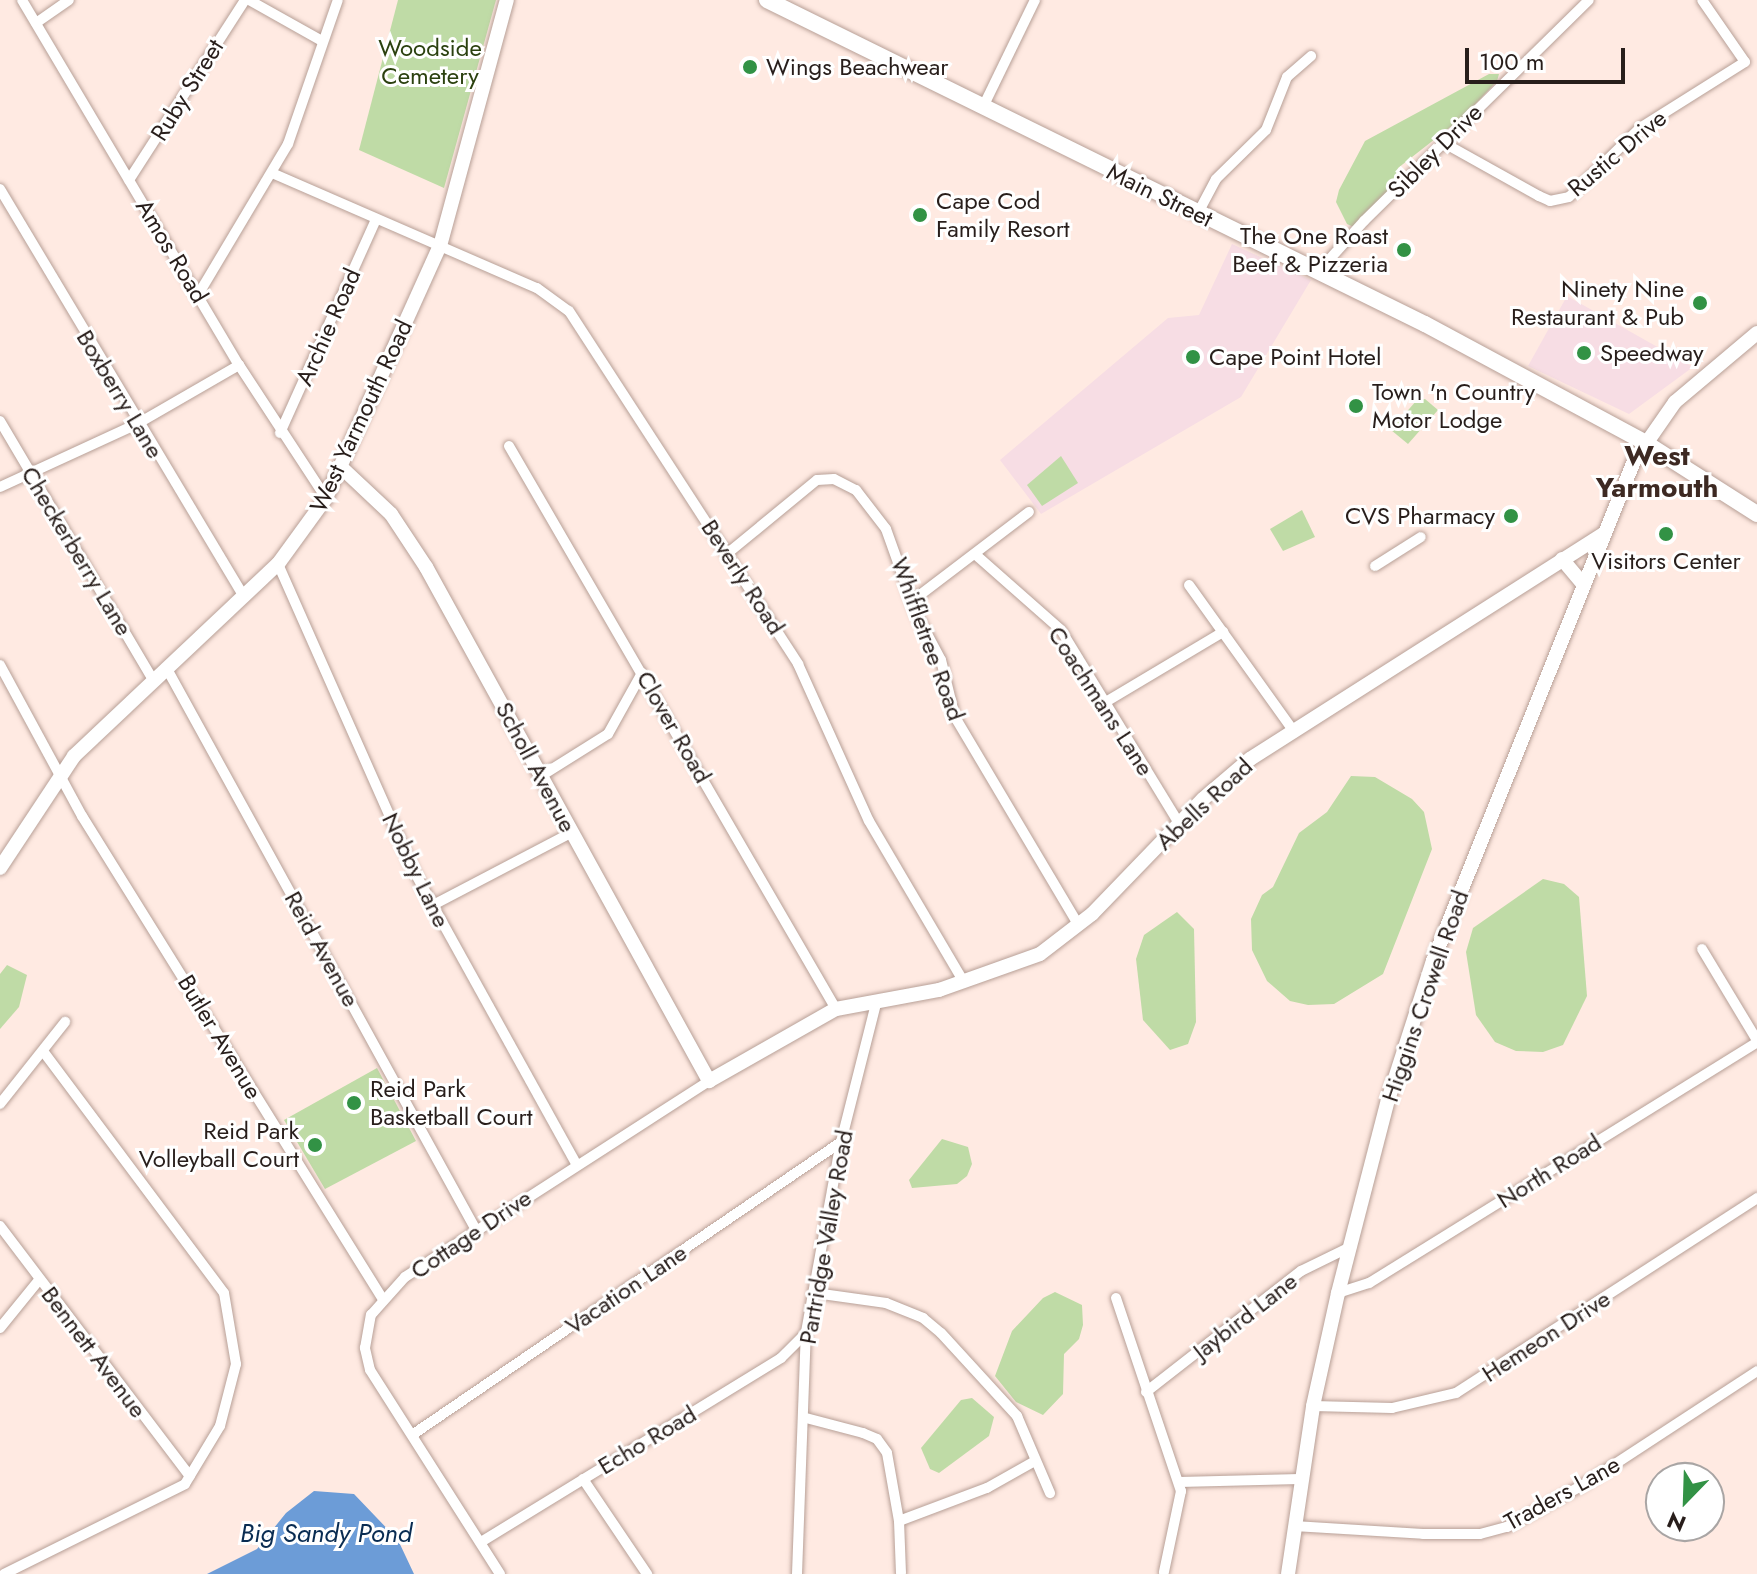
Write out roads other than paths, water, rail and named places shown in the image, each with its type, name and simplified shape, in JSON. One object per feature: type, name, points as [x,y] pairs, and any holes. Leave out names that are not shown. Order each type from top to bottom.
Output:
[{"type":"main road","name":"West Yarmouth Road","points":[[0,868],[58,776],[94,734],[278,564],[326,498],[440,246],[507,0]]},
{"type":"main road","name":"Main Street","points":[[767,0],[1319,271],[1644,442],[1757,514]]},
{"type":"main road","name":"Higgins Crowell Road","points":[[1288,1574],[1313,1406],[1348,1248],[1433,961],[1644,442],[1675,402],[1757,333]]},
{"type":"main road","name":"Scholl Avenue","points":[[342,468],[404,531],[709,1081]]},
{"type":"main road","name":"Abells Road","points":[[836,1009],[877,1000],[904,999],[964,982],[1040,954],[1078,924],[1217,785],[1292,729],[1605,533]]},
{"type":"main road","points":[[1562,559],[1584,585]]},
{"type":"main road","name":"Cottage Drive","points":[[709,1081],[836,1009]]},
{"type":"street","name":"Amos Road","points":[[22,0],[280,433],[326,498]]},
{"type":"street","points":[[36,23],[69,0]]},
{"type":"street","points":[[247,0],[322,41]]},
{"type":"street","name":"Ruby Street","points":[[129,180],[247,0]]},
{"type":"street","points":[[198,295],[288,144],[338,0]]},
{"type":"street","points":[[983,107],[1035,0]]},
{"type":"street","name":"Sibley Drive","points":[[1319,271],[1589,0]]},
{"type":"street","name":"Rustic Drive","points":[[1444,143],[1539,196],[1561,200],[1640,128],[1745,62],[1702,0]]},
{"type":"street","points":[[1198,213],[1216,179],[1252,149],[1266,130],[1287,77],[1311,56]]},
{"type":"street","name":"Beverly Road","points":[[272,173],[375,222],[537,288],[569,311],[728,553],[813,690],[869,821],[964,982]]},
{"type":"street","name":"Boxberry Lane","points":[[0,189],[137,424],[244,596]]},
{"type":"street","name":"Archie Road","points":[[280,433],[375,222]]},
{"type":"street","points":[[0,487],[137,424],[239,365]]},
{"type":"street","name":"Checkerberry Lane","points":[[0,421],[154,681]]},
{"type":"street","name":"Clover Road","points":[[509,446],[836,1009]]},
{"type":"street","name":"Whiffletree Road","points":[[728,553],[817,480],[834,479],[856,490],[886,529],[912,601],[941,660],[955,717],[1078,924]]},
{"type":"street","points":[[912,601],[1029,512]]},
{"type":"street","points":[[1375,566],[1421,537]]},
{"type":"street","name":"Coachmans Lane","points":[[976,555],[1061,630],[1179,823]]},
{"type":"street","name":"Nobby Lane","points":[[278,564],[433,905],[576,1164]]},
{"type":"street","points":[[1189,585],[1292,729]]},
{"type":"street","points":[[1104,703],[1223,632]]},
{"type":"street","name":"Butler Avenue","points":[[0,665],[45,740],[58,776],[382,1298]]},
{"type":"street","name":"Reid Avenue","points":[[167,669],[476,1230]]},
{"type":"street","points":[[541,776],[608,734],[642,673]]},
{"type":"street","points":[[433,905],[571,833]]},
{"type":"street","points":[[1702,949],[1757,1041]]},
{"type":"street","name":"Partridge Valley Road","points":[[797,1574],[806,1418],[806,1332],[841,1142],[877,1000]]},
{"type":"street","points":[[0,1104],[65,1022]]},
{"type":"street","name":"North Road","points":[[1338,1293],[1369,1283],[1757,1041]]},
{"type":"street","points":[[4,1574],[37,1553],[168,1496],[190,1476],[210,1446],[234,1384],[236,1340],[228,1303],[211,1272],[44,1052]]},
{"type":"street","name":"Cottage Drive","points":[[382,1298],[476,1230],[709,1081]]},
{"type":"street","name":"Vacation Lane","points":[[412,1435],[841,1142]]},
{"type":"street","name":"Hemeon Drive","points":[[1313,1406],[1392,1408],[1456,1393],[1757,1198]]},
{"type":"street","name":"Bennett Avenue","points":[[0,1226],[190,1476]]},
{"type":"street","name":"Jaybird Lane","points":[[1146,1392],[1301,1271],[1348,1248]]},
{"type":"street","points":[[0,1328],[39,1280]]},
{"type":"street","points":[[815,1293],[886,1303],[923,1318],[1000,1393],[1028,1438],[1050,1493]]},
{"type":"street","points":[[382,1298],[367,1327],[367,1361],[500,1574]]},
{"type":"street","points":[[1116,1298],[1181,1491],[1165,1573]]},
{"type":"street","name":"Echo Road","points":[[481,1542],[781,1358],[806,1332]]},
{"type":"street","name":"Traders Lane","points":[[1294,1526],[1423,1534],[1480,1534],[1507,1527],[1572,1492],[1757,1371]]},
{"type":"street","points":[[806,1418],[877,1439],[891,1467],[899,1521],[901,1573]]},
{"type":"street","points":[[899,1521],[987,1488],[1035,1461]]},
{"type":"street","points":[[583,1479],[647,1574]]},
{"type":"street","points":[[1179,1482],[1300,1479]]},
{"type":"water","name":"Big Sandy Pond","points":[[314,1491],[354,1494],[398,1540],[414,1574],[207,1574],[257,1549],[286,1513]]},
{"type":"place","name":"Wings Beachwear","points":[[750,67]]},
{"type":"place","name":"Cape Cod Family Resort","points":[[920,215]]},
{"type":"place","name":"The One Roast Beef & Pizzeria","points":[[1404,250]]},
{"type":"place","name":"Ninety Nine Restaurant & Pub","points":[[1700,303]]},
{"type":"place","name":"Speedway","points":[[1584,353]]},
{"type":"place","name":"Cape Point Hotel","points":[[1193,357]]},
{"type":"place","name":"Town 'n Country Motor Lodge","points":[[1356,406]]},
{"type":"place","name":"CVS Pharmacy","points":[[1511,516]]},
{"type":"place","name":"Visitors Center","points":[[1666,534]]},
{"type":"place","name":"Reid Park Basketball Court","points":[[354,1103]]},
{"type":"place","name":"Reid Park Volleyball Court","points":[[315,1145]]},
{"type":"district","name":"West Yarmouth","points":[[1657,472]]},
{"type":"park label","name":"Woodside Cemetery","points":[[430,62]]}]
